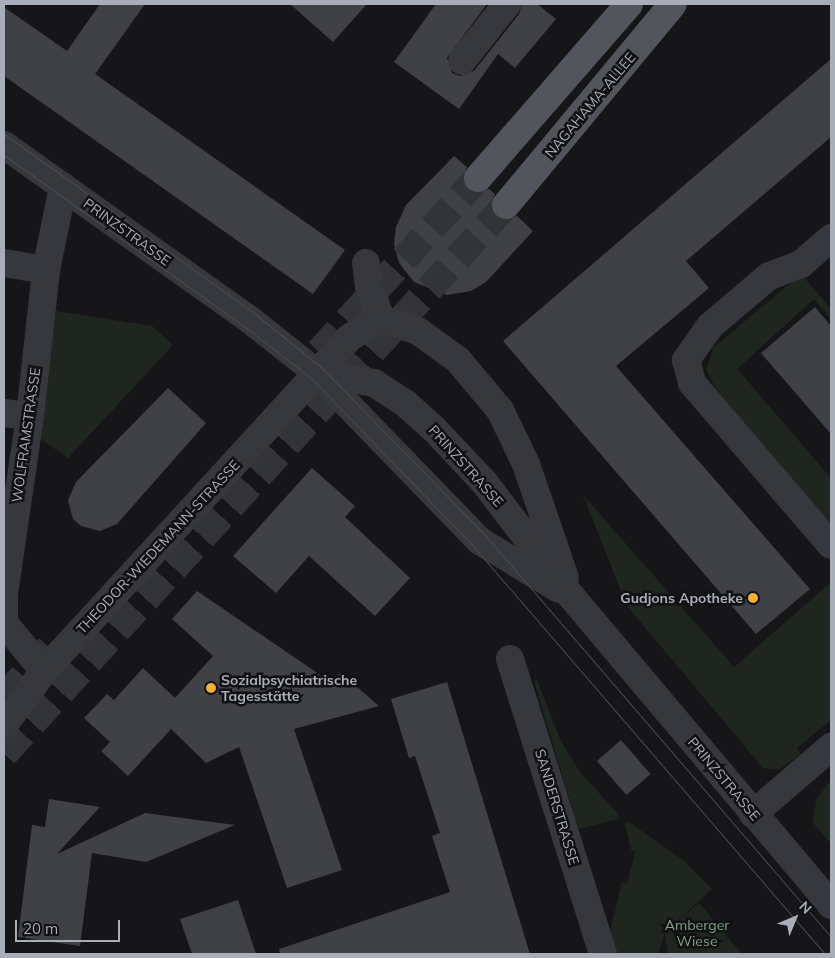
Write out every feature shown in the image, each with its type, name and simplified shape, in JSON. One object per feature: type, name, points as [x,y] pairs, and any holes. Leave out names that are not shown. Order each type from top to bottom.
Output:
[{"type":"main road","points":[[478,178],[629,4]]},
{"type":"main road","name":"NAGAHAMA-ALLEE","points":[[506,205],[673,4]]},
{"type":"street","points":[[462,61],[507,4]]},
{"type":"street","name":"PRINZSTRASSE","points":[[4,145],[249,319],[317,373],[374,383],[405,403],[484,482],[571,596],[831,905]]},
{"type":"street","name":"WOLFRAMSTRASSE","points":[[44,671],[4,624],[4,594],[30,416],[46,270],[63,187]]},
{"type":"street","points":[[831,238],[801,264],[769,276],[710,326],[686,360],[692,382],[831,545]]},
{"type":"street","points":[[4,262],[46,270]]},
{"type":"street","points":[[366,264],[369,286],[381,319],[418,331],[458,360],[500,410],[526,464],[571,596]]},
{"type":"street","name":"THEODOR-WIEDEMANN-STRASSE","points":[[4,724],[44,671],[349,338],[381,319]]},
{"type":"street","points":[[317,373],[480,541],[571,596]]},
{"type":"street","points":[[4,413],[30,416]]},
{"type":"street","name":"SANDERSTRASSE","points":[[510,659],[603,954]]},
{"type":"street","points":[[753,814],[831,747]]},
{"type":"green space","points":[[801,274],[831,309],[831,319],[814,299],[737,369],[831,478],[831,524],[717,391],[706,369],[713,348]]},
{"type":"green space","points":[[56,311],[152,326],[173,345],[68,458],[39,438]]},
{"type":"green space","points":[[583,495],[734,667],[831,582],[831,720],[797,748],[801,754],[778,770],[763,768],[627,606]]},
{"type":"green space","points":[[537,680],[560,739],[579,771],[619,815],[615,820],[578,829],[534,681]]},
{"type":"green space","points":[[830,781],[831,844],[813,823],[816,800]]},
{"type":"green space","name":"Amberger Wiese","points":[[629,822],[684,861],[712,889],[672,926],[699,903],[742,954],[668,954],[665,933],[658,954],[616,954],[610,931],[622,882],[627,884],[635,852],[631,850],[625,824]]},
{"type":"building","points":[[100,4],[145,4],[95,74],[345,250],[313,294],[4,76],[4,7],[67,51]]},
{"type":"building","points":[[290,4],[367,4],[333,42]]},
{"type":"building","points":[[436,4],[487,4],[447,58],[452,73],[460,76],[474,71],[519,14],[522,4],[537,4],[556,19],[515,68],[498,54],[459,109],[394,62]]},
{"type":"building","points":[[831,59],[831,137],[686,261],[709,288],[616,366],[810,589],[756,634],[503,341]]},
{"type":"building","points":[[454,156],[467,167],[463,176],[467,189],[476,193],[489,189],[495,194],[491,203],[496,217],[504,220],[517,216],[533,231],[486,282],[471,291],[447,295],[414,282],[399,263],[394,244],[396,227],[406,205]]},
{"type":"building","points":[[815,307],[831,326],[831,434],[761,353]]},
{"type":"building","points":[[168,388],[206,423],[117,524],[100,531],[81,526],[73,519],[68,500],[76,482]]},
{"type":"building","points":[[312,468],[355,506],[345,517],[410,578],[375,616],[309,556],[276,593],[233,556]]},
{"type":"building","points":[[197,591],[332,683],[340,672],[379,706],[294,729],[342,870],[287,888],[239,747],[206,763],[171,729],[128,776],[101,751],[110,742],[84,718],[107,694],[114,700],[143,668],[175,698],[213,656],[172,619]]},
{"type":"building","points":[[447,682],[530,954],[280,954],[279,949],[450,892],[432,836],[440,833],[415,756],[409,758],[391,699]]},
{"type":"building","points":[[621,740],[651,774],[626,795],[597,761]]},
{"type":"building","points":[[49,799],[100,807],[57,854],[145,813],[235,825],[146,862],[92,853],[80,946],[18,937],[32,825],[45,827]]},
{"type":"building","points":[[238,900],[256,954],[192,954],[180,919]]},
{"type":"tunnel","points":[[319,352],[478,178]]},
{"type":"tunnel","points":[[4,754],[506,205]]},
{"type":"tunnel","points":[[4,697],[49,648]]},
{"type":"tram line","points":[[4,134],[254,313],[322,368],[486,536],[831,937]]},
{"type":"tram line","points":[[4,155],[244,326],[312,379],[474,547],[825,954]]},
{"type":"place","name":"Gudjons Apotheke","points":[[753,598]]},
{"type":"place","name":"Sozialpsychiatrische Tagesstätte","points":[[211,688]]}]
